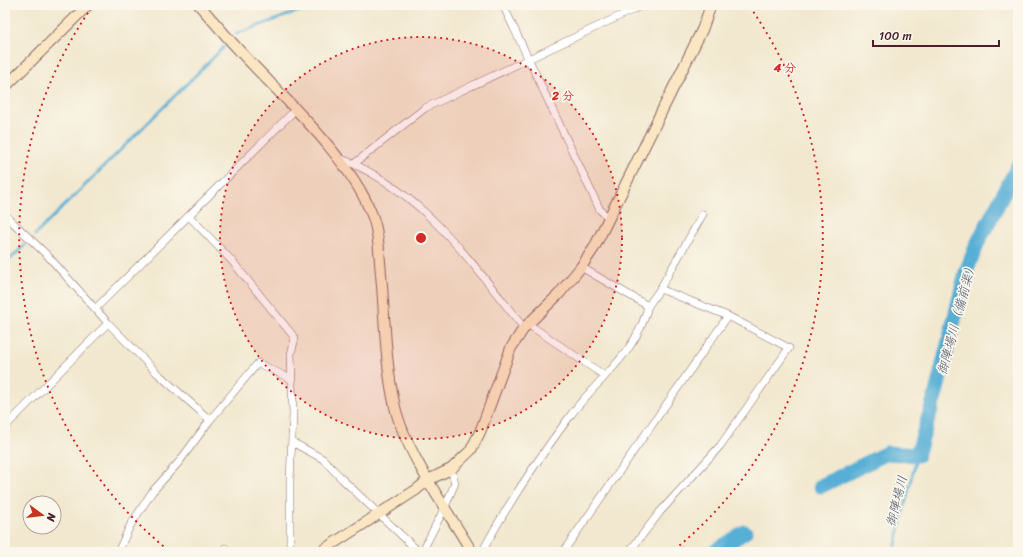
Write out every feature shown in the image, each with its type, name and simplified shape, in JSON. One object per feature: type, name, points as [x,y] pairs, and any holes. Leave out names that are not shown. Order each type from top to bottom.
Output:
[{"type":"street","points":[[5,87],[88,5]]},
{"type":"street","points":[[199,5],[233,45],[295,110],[335,156],[362,192],[372,216],[378,243],[388,363],[395,406],[403,433],[428,480],[472,552]]},
{"type":"street","points":[[503,5],[600,210],[609,218]]},
{"type":"street","points":[[356,164],[425,108],[644,5]]},
{"type":"street","points":[[320,552],[428,480],[451,469],[471,450],[480,432],[510,348],[526,326],[559,294],[581,267],[609,218],[702,30],[711,5]]},
{"type":"street","points":[[95,309],[295,110]]},
{"type":"street","points":[[335,156],[356,164],[410,198],[441,226],[526,326],[605,376]]},
{"type":"street","points":[[482,552],[511,502],[571,415],[605,376],[615,367],[640,331],[648,306],[660,289],[703,214]]},
{"type":"street","points":[[5,215],[47,255],[108,323],[158,373],[210,420]]},
{"type":"street","points":[[189,216],[232,261],[295,338],[290,354],[293,414],[290,552]]},
{"type":"street","points":[[581,267],[648,306]]},
{"type":"street","points":[[629,552],[660,512],[720,446],[789,348],[781,342],[728,316],[660,289]]},
{"type":"street","points":[[563,552],[728,316]]},
{"type":"street","points":[[5,427],[108,323]]},
{"type":"street","points":[[118,552],[130,526],[152,492],[179,462],[210,420],[258,363],[291,379]]},
{"type":"street","points":[[292,442],[323,459],[378,514],[420,552],[445,507],[455,483],[451,469]]},
{"type":"waterway","points":[[236,34],[316,5]]},
{"type":"waterway","points":[[35,235],[224,47]]},
{"type":"waterway","name":"御陣場川（備前渠）","points":[[821,486],[887,453],[917,455],[936,393],[966,272],[977,244],[1018,166]]},
{"type":"waterway","points":[[5,264],[26,244]]},
{"type":"waterway","name":"御陣場川","points":[[894,552],[917,455]]},
{"type":"waterway","points":[[714,552],[745,532]]}]
